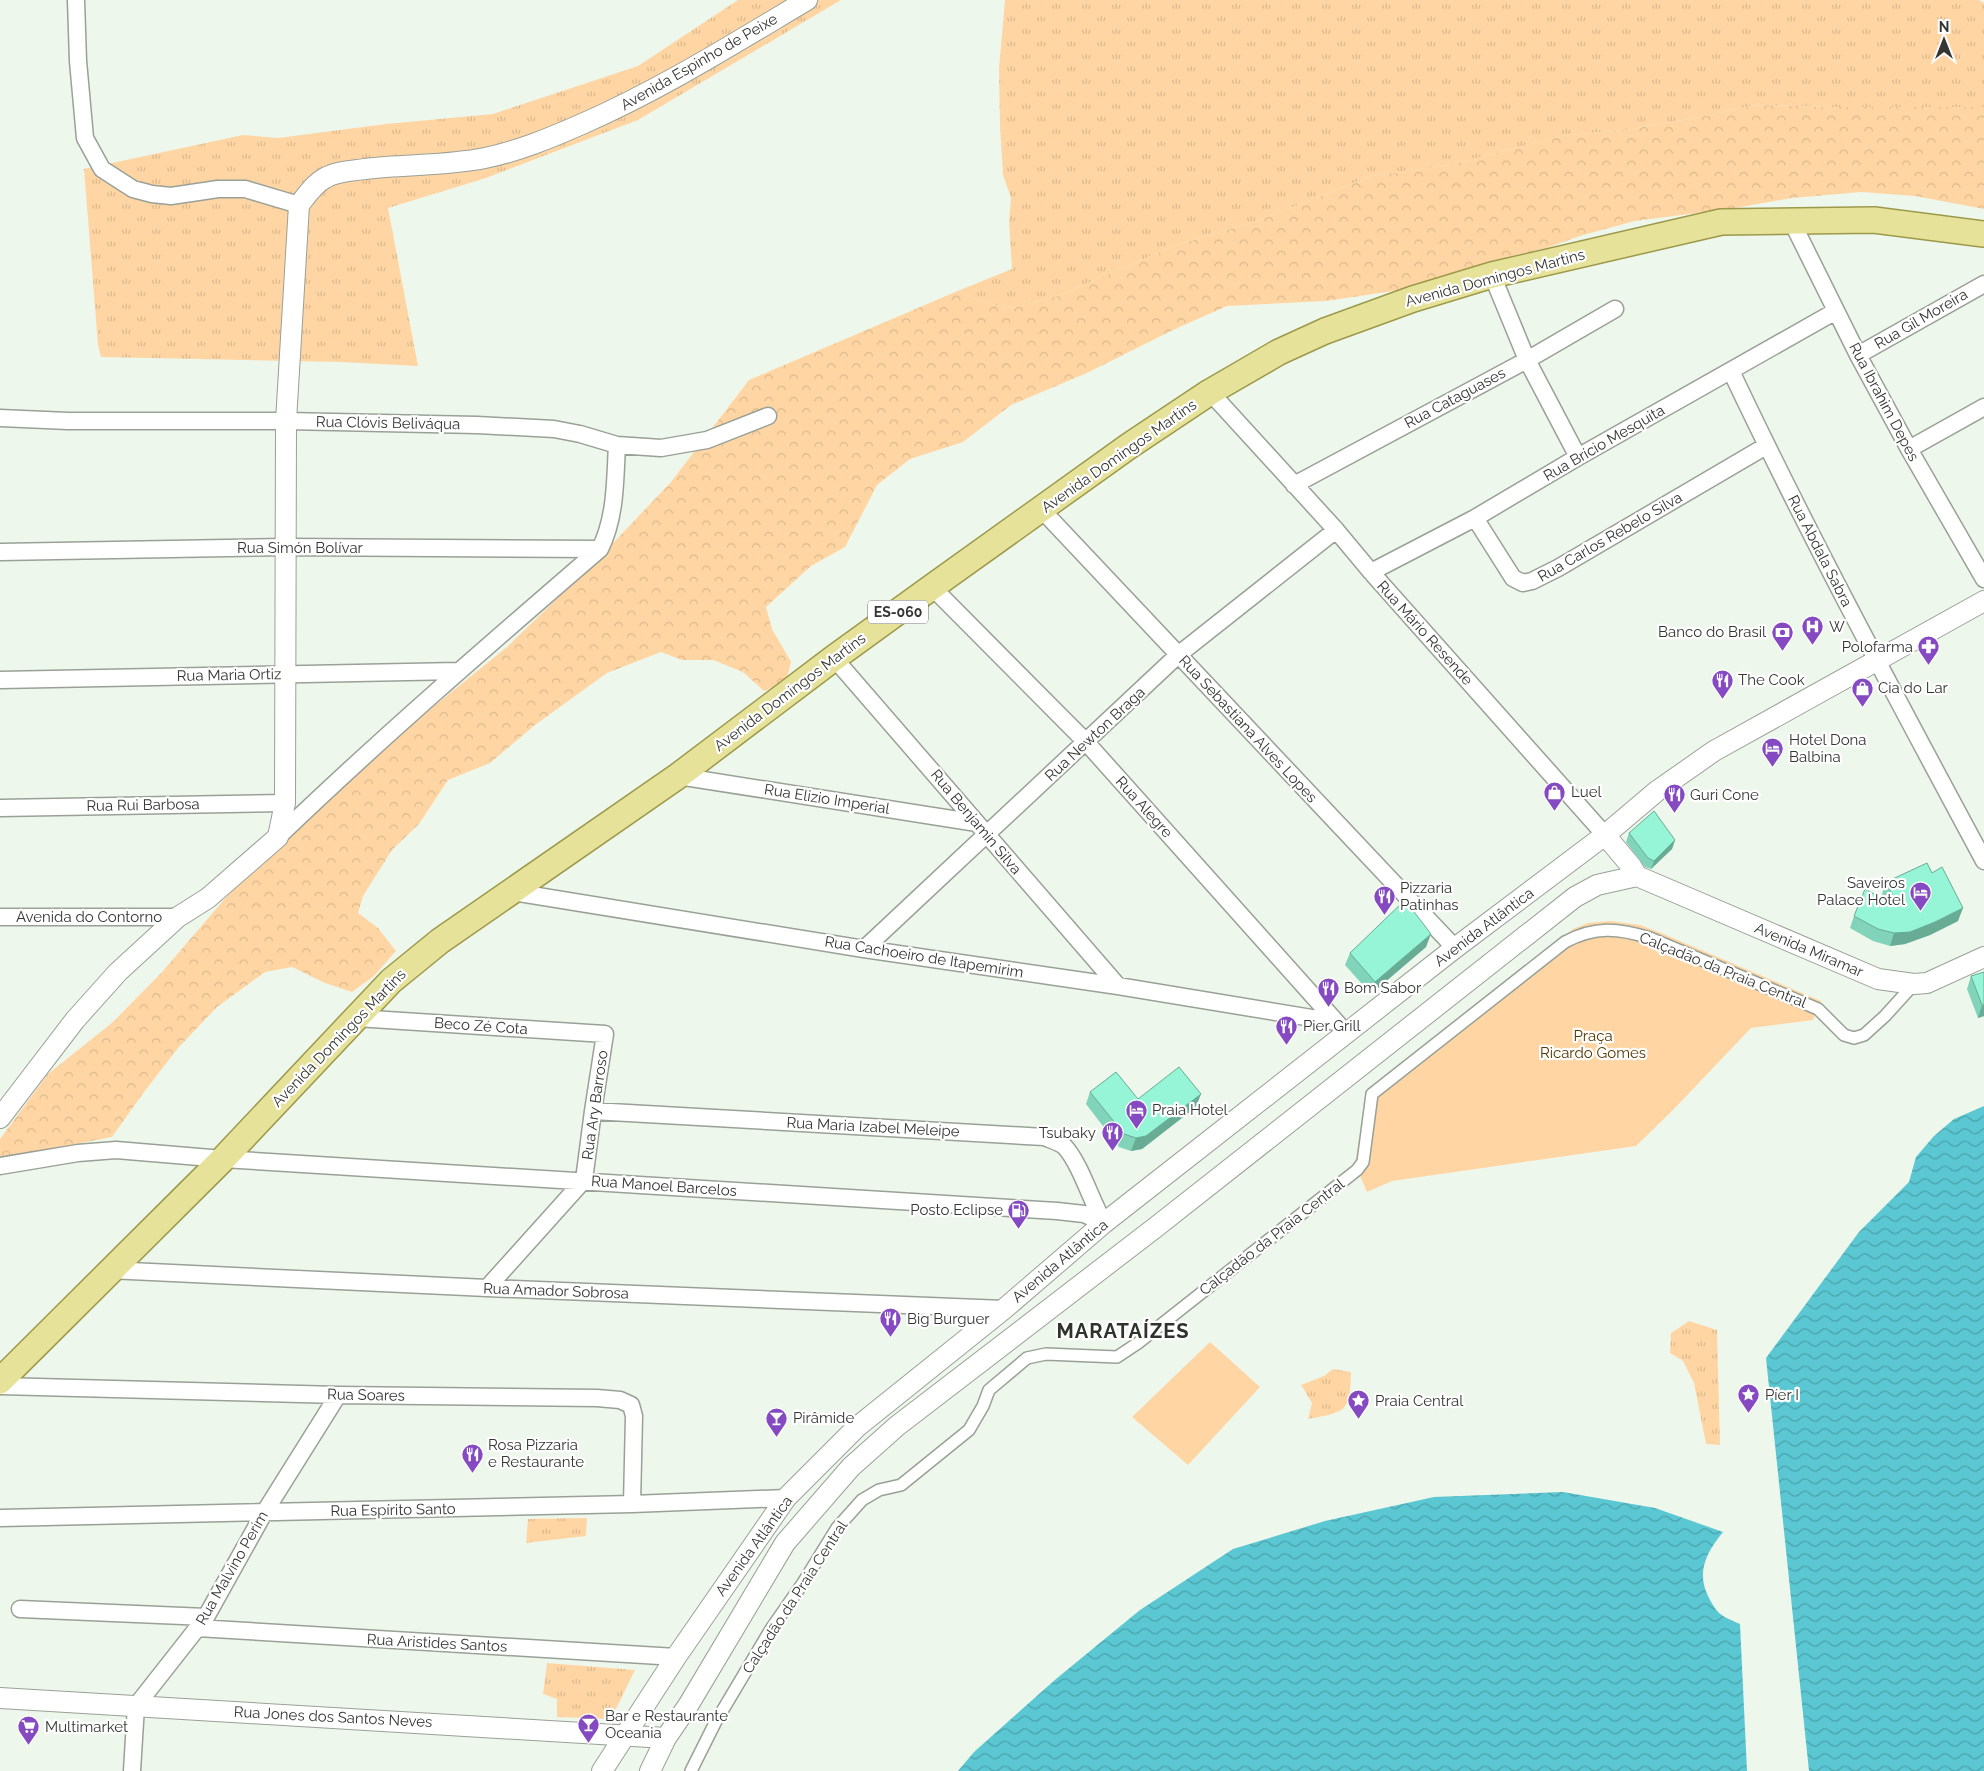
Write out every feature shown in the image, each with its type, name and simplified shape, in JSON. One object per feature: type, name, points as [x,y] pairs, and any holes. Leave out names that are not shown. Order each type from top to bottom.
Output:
[{"type":"main road","name":"Avenida Domingos Martins","points":[[0,1381],[109,1270],[223,1159],[390,981],[440,941],[678,776],[834,658],[1129,446],[1210,392],[1279,352],[1325,330],[1413,299],[1492,276],[1721,222],[1874,220],[1984,234]]},
{"type":"street","points":[[76,0],[78,61],[85,138],[102,169],[134,189],[152,194],[171,196],[218,189],[245,189],[299,205],[286,421],[285,803],[278,837]]},
{"type":"street","name":"Avenida Espinho de Peixe","points":[[299,205],[324,178],[341,172],[379,167],[455,163],[474,160],[513,152],[554,136],[612,111],[669,82],[807,0]]},
{"type":"street","name":"Rua Ibrahim Depes","points":[[1791,220],[1858,355],[1909,449],[1984,579]]},
{"type":"street","points":[[1492,276],[1527,360],[1578,457]]},
{"type":"street","name":"Rua Gil Moreira","points":[[1858,355],[1984,284]]},
{"type":"street","name":"Rua Cataguases","points":[[1294,484],[1527,360],[1615,309]]},
{"type":"street","name":"Rua Brício Mesquita","points":[[1371,572],[1476,518],[1578,457],[1836,311]]},
{"type":"street","name":"Rua Abdala Sabra","points":[[1731,371],[1766,446],[1876,661],[1984,861]]},
{"type":"street","name":"Rua Mário Resende","points":[[1210,392],[1336,530],[1371,572],[1605,835],[1637,876]]},
{"type":"street","points":[[1909,449],[1984,407]]},
{"type":"street","name":"Rua Clóvis Beliváqua","points":[[0,418],[68,421],[286,421],[477,425],[554,429],[580,434],[617,445],[662,448],[707,440],[768,416]]},
{"type":"street","points":[[0,1118],[75,1020],[118,972],[178,918],[208,898],[278,837],[458,671],[600,549],[612,518],[617,445]]},
{"type":"street","name":"Rua Carlos Rebelo Silva","points":[[1476,518],[1513,578],[1523,583],[1532,581],[1558,568],[1766,446]]},
{"type":"street","name":"Rua Sebastiana Alves Lopes","points":[[1042,510],[1455,948]]},
{"type":"street","name":"Rua Newton Braga","points":[[864,949],[981,829],[1086,742],[1178,655],[1336,530]]},
{"type":"street","name":"Rua Simón Bolívar","points":[[0,552],[286,547],[600,549]]},
{"type":"street","name":"Rua Alegre","points":[[932,587],[1086,742],[1342,1027]]},
{"type":"street","name":"Avenida Atlântica","points":[[602,1771],[676,1657],[786,1498],[857,1427],[1004,1308],[1342,1027],[1455,948],[1605,835],[1657,791],[1714,750],[1984,601]]},
{"type":"street","name":"Rua Benjamin Silva","points":[[834,658],[1118,986]]},
{"type":"street","name":"Rua Maria Ortiz","points":[[0,680],[458,671]]},
{"type":"street","name":"Rua Elizio Imperial","points":[[678,776],[981,829]]},
{"type":"street","name":"Rua Rui Barbosa","points":[[0,808],[285,803]]},
{"type":"street","name":"Avenida Atlântica","points":[[650,1771],[666,1738],[689,1704],[784,1543],[851,1467],[897,1426],[1156,1228],[1575,897],[1597,885],[1637,876]]},
{"type":"street","name":"Avenida Miramar","points":[[1637,876],[1878,979],[1914,984],[1927,983],[1984,957]]},
{"type":"street","name":"Rua Cachoeiro de Itapemirim","points":[[513,892],[864,949],[1118,986],[1342,1027]]},
{"type":"street","name":"Avenida do Contorno","points":[[0,918],[178,918]]},
{"type":"street","name":"Calçadão da Praia Central","points":[[691,1771],[715,1723],[771,1629],[837,1528],[862,1500],[879,1490],[901,1485],[969,1430],[983,1406],[989,1390],[1027,1358],[1046,1354],[1117,1357],[1146,1337],[1357,1170],[1363,1162],[1372,1094],[1566,942],[1578,935],[1606,930],[1622,930],[1650,938],[1818,1009],[1844,1035],[1854,1038],[1864,1035],[1885,1016],[1914,984]]},
{"type":"street","name":"Beco Zé Cota","points":[[356,1018],[605,1034]]},
{"type":"street","name":"Rua Ary Barroso","points":[[487,1288],[584,1180],[605,1034]]},
{"type":"street","name":"Rua Maria Izabel Meleipe","points":[[593,1111],[1044,1137],[1064,1146],[1104,1223]]},
{"type":"street","name":"Rua Manoel Barcelos","points":[[0,1166],[78,1153],[116,1150],[223,1159],[584,1180],[1057,1211],[1084,1214],[1104,1223]]},
{"type":"street","name":"Rua Amador Sobrosa","points":[[109,1270],[487,1288],[1004,1308]]},
{"type":"street","name":"Rua Soares","points":[[0,1386],[338,1395],[597,1398],[627,1402],[631,1405],[634,1416],[632,1504]]},
{"type":"street","name":"Rua Malvino Perim","points":[[136,1706],[202,1622],[264,1513],[338,1395]]},
{"type":"street","name":"Rua Espírito Santo","points":[[0,1518],[632,1504],[786,1498]]},
{"type":"street","name":"Rua Aristides Santos","points":[[20,1609],[676,1657]]},
{"type":"street","name":"Rua Jones dos Santos Neves","points":[[0,1698],[625,1734],[666,1738]]},
{"type":"street","points":[[132,1771],[136,1706]]},
{"type":"green space","points":[[738,0],[841,0],[638,120],[486,178],[388,208],[418,366],[340,362],[101,357],[98,345],[84,169],[243,135],[278,138],[386,124],[493,114],[638,66]]},
{"type":"green space","points":[[1005,0],[1979,0],[1984,3],[1984,107],[1755,105],[1627,130],[1566,135],[1450,165],[1372,176],[1257,221],[1174,246],[1058,296],[1013,308],[981,302],[960,290],[1012,269],[1009,221],[1011,198],[1003,175],[1000,126],[999,68]]},
{"type":"green space","points":[[1755,105],[1984,107],[1984,209],[1915,196],[1861,192],[1792,198],[1735,208],[1635,221],[1583,235],[1546,248],[1500,259],[1407,289],[1326,301],[1227,306],[1173,330],[1089,372],[1011,405],[963,442],[910,459],[877,485],[845,547],[811,566],[766,607],[772,629],[791,662],[786,682],[764,691],[743,672],[713,660],[682,660],[661,652],[607,673],[535,725],[490,763],[448,780],[419,824],[392,850],[363,896],[358,913],[378,928],[396,951],[374,976],[352,992],[325,983],[292,967],[265,972],[217,1007],[178,1048],[112,1137],[8,1157],[0,1156],[0,1139],[48,1074],[113,1022],[162,972],[240,881],[303,818],[418,719],[507,647],[599,558],[671,482],[749,380],[960,290],[981,302],[1013,308],[1058,296],[1174,246],[1257,221],[1372,176],[1450,165],[1566,135],[1627,130]]},
{"type":"green space","name":"Praça Ricardo Gomes","points":[[1610,921],[1640,925],[1821,1001],[1813,1020],[1751,1028],[1636,1146],[1392,1181],[1367,1192],[1355,1164],[1367,1090],[1573,929],[1588,923]]},
{"type":"green space","points":[[1689,1321],[1717,1330],[1720,1445],[1706,1444],[1694,1383],[1683,1361],[1670,1353],[1671,1333]]},
{"type":"green space","points":[[1210,1342],[1260,1387],[1188,1465],[1132,1417]]},
{"type":"green space","points":[[1333,1369],[1351,1372],[1347,1403],[1338,1412],[1308,1419],[1312,1403],[1301,1385],[1324,1376]]},
{"type":"green space","points":[[587,1518],[586,1536],[526,1543],[528,1519]]},
{"type":"green space","points":[[547,1663],[635,1670],[611,1719],[557,1717],[557,1699],[543,1694]]},
{"type":"water","points":[[1984,1106],[1984,1771],[1809,1771],[1766,1358],[1859,1232],[1909,1182],[1916,1157],[1934,1136],[1954,1119]]},
{"type":"water","points":[[1563,1492],[1655,1508],[1723,1532],[1708,1554],[1703,1570],[1703,1578],[1708,1596],[1721,1615],[1740,1624],[1747,1771],[958,1771],[974,1752],[1056,1679],[1140,1610],[1233,1549],[1325,1521],[1434,1497]]},
{"type":"building","points":[[1654,811],[1675,840],[1654,861],[1648,858],[1629,833]]},
{"type":"building","name":"Saveiros Palace Hotel","points":[[1927,863],[1932,873],[1942,867],[1963,908],[1910,932],[1894,933],[1878,929],[1854,916],[1865,889],[1898,907],[1886,882]]},
{"type":"building","points":[[1405,900],[1431,934],[1375,982],[1350,953]]},
{"type":"building","points":[[1984,972],[1984,1005],[1982,1005],[1971,976]]},
{"type":"building","name":"Praia Hotel","points":[[1179,1067],[1201,1094],[1146,1136],[1136,1138],[1124,1134],[1090,1092],[1116,1072],[1138,1099]]},
{"type":"place","name":"W","points":[[1813,646]]},
{"type":"place","name":"Banco do Brasil","points":[[1782,651]]},
{"type":"place","name":"Polofarma","points":[[1929,666]]},
{"type":"place","name":"The Cook","points":[[1722,699]]},
{"type":"place","name":"Cia do Lar","points":[[1862,707]]},
{"type":"place","name":"Hotel Dona Balbina","points":[[1773,768]]},
{"type":"place","name":"Luel","points":[[1555,811]]},
{"type":"place","name":"Guri Cone","points":[[1674,814]]},
{"type":"place","name":"Saveiros Palace Hotel","points":[[1921,911]]},
{"type":"place","name":"Pizzaria Patinhas","points":[[1384,916]]},
{"type":"place","name":"Bom Sabor","points":[[1328,1007]]},
{"type":"place","name":"Pier Grill","points":[[1287,1045]]},
{"type":"place","name":"Praia Hotel","points":[[1136,1129]]},
{"type":"place","name":"Tsubaky","points":[[1112,1152]]},
{"type":"place","name":"Posto Eclipse","points":[[1019,1229]]},
{"type":"place","name":"Big Burguer","points":[[891,1338]]},
{"type":"place","name":"Píer I","points":[[1749,1414]]},
{"type":"place","name":"Praia Central","points":[[1359,1420]]},
{"type":"place","name":"Pirâmide","points":[[777,1437]]},
{"type":"place","name":"Rosa Pizzaria e Restaurante","points":[[472,1473]]},
{"type":"place","name":"Bar e Restaurante Oceania","points":[[589,1744]]},
{"type":"place","name":"Multimarket","points":[[29,1746]]},
{"type":"district","name":"MARATAÍZES","points":[[1123,1331]]}]
